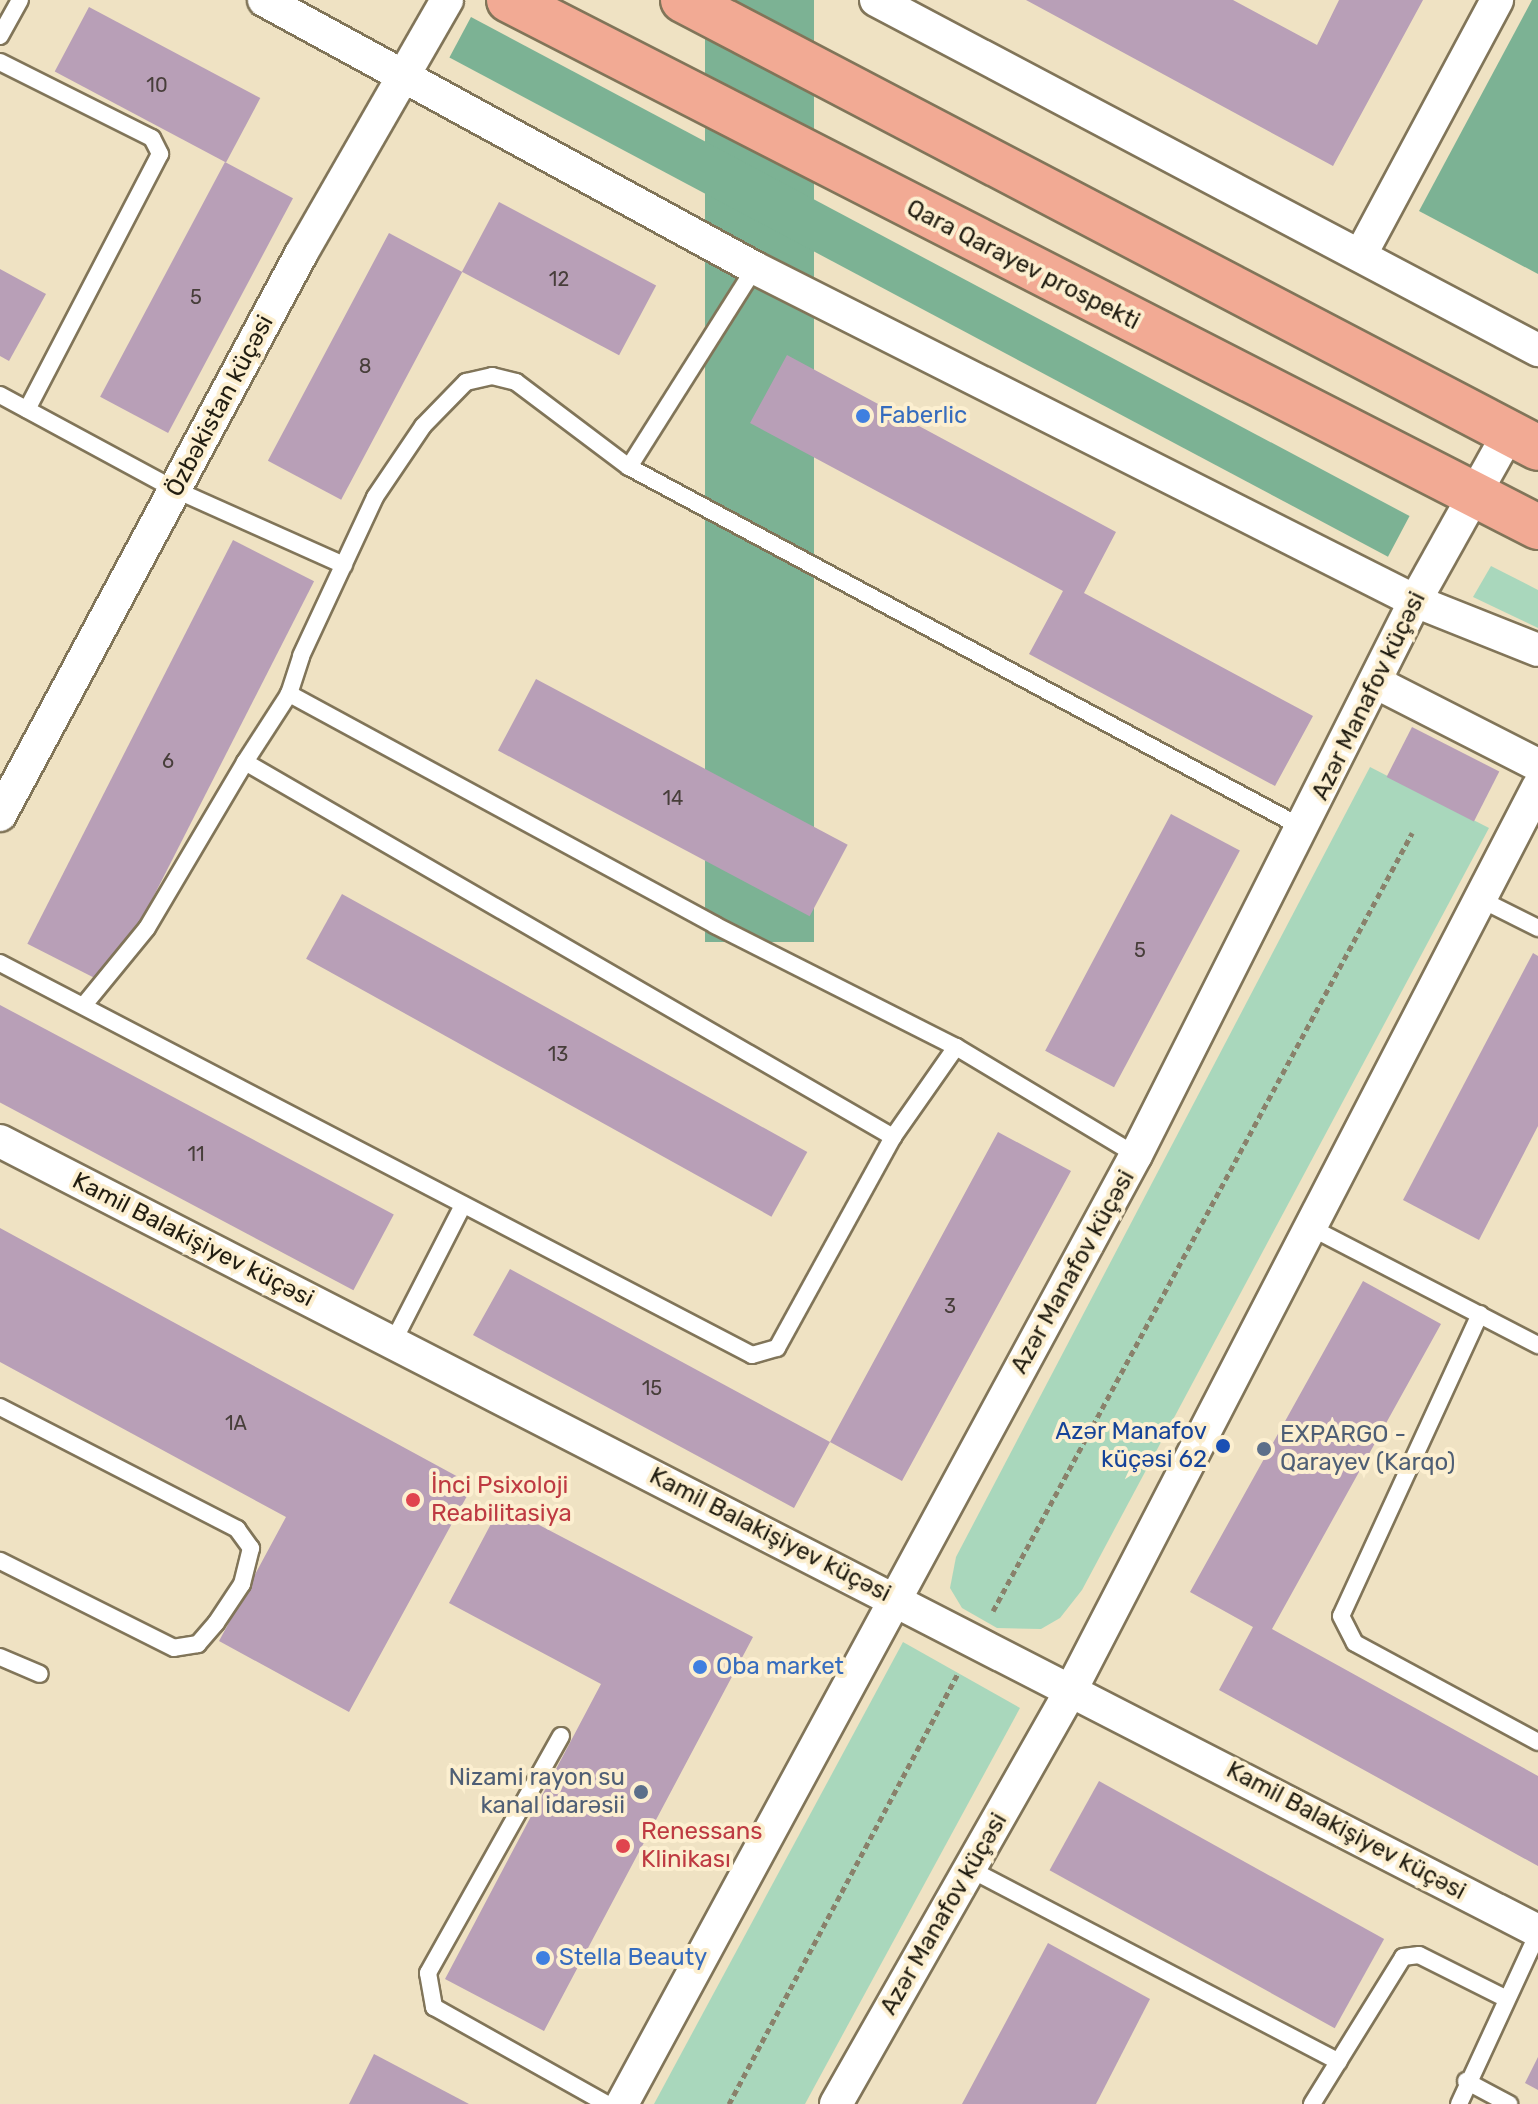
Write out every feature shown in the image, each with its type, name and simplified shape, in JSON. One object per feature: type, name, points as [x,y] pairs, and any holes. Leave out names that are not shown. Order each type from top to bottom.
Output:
[{"type":"main road","name":"Qara Qarayev prospekti","points":[[509,0],[1538,527]]},
{"type":"main road","points":[[683,0],[1524,441]]},
{"type":"street","points":[[264,0],[755,268],[1415,601],[1538,650]]},
{"type":"street","name":"Özbəkistan küçəsi","points":[[0,815],[403,74],[447,0]]},
{"type":"street","points":[[876,0],[1538,350]]},
{"type":"street","points":[[1361,254],[1497,0]]},
{"type":"street","name":"Azər Manafov küçəsi","points":[[622,2104],[1136,1155],[1377,683],[1415,601],[1475,494],[1524,441]]},
{"type":"street","points":[[1377,683],[1538,765]]},
{"type":"street","name":"Azər Manafov küçəsi","points":[[836,2104],[1072,1688],[1538,787]]},
{"type":"street","name":"Kamil Balakişiyev küçəsi","points":[[0,1141],[1072,1688],[1538,1932]]},
{"type":"lane","points":[[0,36],[20,0]]},
{"type":"lane","points":[[0,62],[152,138],[160,154],[27,410]]},
{"type":"lane","points":[[629,467],[755,268]]},
{"type":"lane","points":[[84,1005],[147,928],[289,694],[344,565],[397,462],[466,382],[492,376],[516,382],[629,467],[1303,828]]},
{"type":"lane","points":[[0,395],[176,490],[344,565]]},
{"type":"lane","points":[[289,694],[715,925],[956,1047],[1136,1155]]},
{"type":"lane","points":[[245,762],[893,1137]]},
{"type":"lane","points":[[1480,899],[1538,928]]},
{"type":"lane","points":[[0,963],[752,1355],[777,1348],[893,1137],[956,1047]]},
{"type":"lane","points":[[393,1342],[463,1205]]},
{"type":"lane","points":[[1310,1227],[1538,1345]]},
{"type":"lane","points":[[1480,1314],[1341,1616],[1355,1643],[1538,1742]]},
{"type":"lane","points":[[0,1407],[237,1529],[251,1548],[242,1584],[216,1623],[198,1644],[174,1648],[0,1561]]},
{"type":"lane","points":[[0,1657],[40,1674]]},
{"type":"lane","points":[[561,1736],[428,1973],[434,2007],[607,2104]]},
{"type":"lane","points":[[970,1869],[1339,2062]]},
{"type":"lane","points":[[1459,2104],[1466,2081],[1538,1932]]},
{"type":"lane","points":[[1312,2104],[1403,1957],[1419,1955],[1505,1998]]},
{"type":"lane","points":[[1466,2081],[1509,2104]]},
{"type":"path","points":[[987,1623],[1412,833]]},
{"type":"path","points":[[729,2104],[959,1673]]},
{"type":"green space","points":[[705,0],[814,0],[814,942],[705,942]]},
{"type":"green space","points":[[1532,0],[1538,0],[1538,274],[1419,211]]},
{"type":"green space","points":[[471,17],[1410,516],[1388,557],[449,58]]},
{"type":"green space","points":[[1491,566],[1538,590],[1538,628],[1473,597]]},
{"type":"green space","points":[[1370,767],[1489,828],[1082,1590],[1060,1618],[1041,1629],[997,1628],[962,1608],[950,1588],[956,1557]]},
{"type":"green space","points":[[903,1642],[1020,1708],[805,2104],[654,2104]]},
{"type":"building","points":[[1026,0],[1233,0],[1317,45],[1339,0],[1423,0],[1333,166]]},
{"type":"building","points":[[89,7],[260,98],[226,163],[55,71]]},
{"type":"building","points":[[225,162],[293,198],[168,433],[100,397]]},
{"type":"building","points":[[499,202],[656,286],[619,355],[462,272]]},
{"type":"building","points":[[389,233],[462,272],[341,500],[268,461]]},
{"type":"building","points":[[0,269],[46,294],[9,361],[0,356]]},
{"type":"building","points":[[787,355],[1116,532],[1084,593],[1313,716],[1275,786],[1029,654],[1063,591],[750,423]]},
{"type":"building","points":[[233,540],[314,581],[108,985],[27,944]]},
{"type":"building","points":[[536,679],[848,845],[810,916],[498,751]]},
{"type":"building","points":[[1412,727],[1499,771],[1474,821],[1387,777]]},
{"type":"building","points":[[1171,814],[1240,851],[1114,1087],[1045,1051]]},
{"type":"building","points":[[342,894],[807,1152],[771,1217],[306,959]]},
{"type":"building","points":[[1533,953],[1538,956],[1538,1126],[1479,1240],[1403,1200]]},
{"type":"building","points":[[0,1005],[394,1214],[353,1290],[0,1102]]},
{"type":"building","points":[[998,1132],[1071,1171],[902,1481],[830,1442]]},
{"type":"building","points":[[0,1228],[473,1485],[349,1712],[219,1641],[286,1517],[0,1362]]},
{"type":"building","points":[[510,1269],[830,1442],[794,1508],[473,1335]]},
{"type":"building","points":[[1363,1281],[1441,1324],[1272,1629],[1538,1776],[1538,1866],[1219,1690],[1253,1627],[1190,1592]]},
{"type":"building","points":[[501,1505],[753,1637],[544,2031],[445,1979],[601,1684],[449,1603]]},
{"type":"building","points":[[1099,1781],[1384,1939],[1335,2028],[1050,1870]]},
{"type":"building","points":[[1048,1943],[1150,1999],[1096,2104],[962,2104]]},
{"type":"building","points":[[374,2054],[469,2104],[349,2104]]},
{"type":"building","points":[[1538,2057],[1538,2090],[1525,2083]]},
{"type":"place","name":"Faberlic","points":[[863,416]]},
{"type":"place","name":"Azər Manafov küçəsi 62","points":[[1223,1446]]},
{"type":"place","name":"EXPARGO - Qarayev (Karqo)","points":[[1264,1449]]},
{"type":"place","name":"İnci Psixoloji Reabilitasiya","points":[[413,1500]]},
{"type":"place","name":"Oba market","points":[[700,1667]]},
{"type":"place","name":"Nizami rayon su kanal idarəsii","points":[[641,1792]]},
{"type":"place","name":"Renessans Klinikası","points":[[623,1846]]},
{"type":"place","name":"Stella Beauty","points":[[543,1958]]}]
